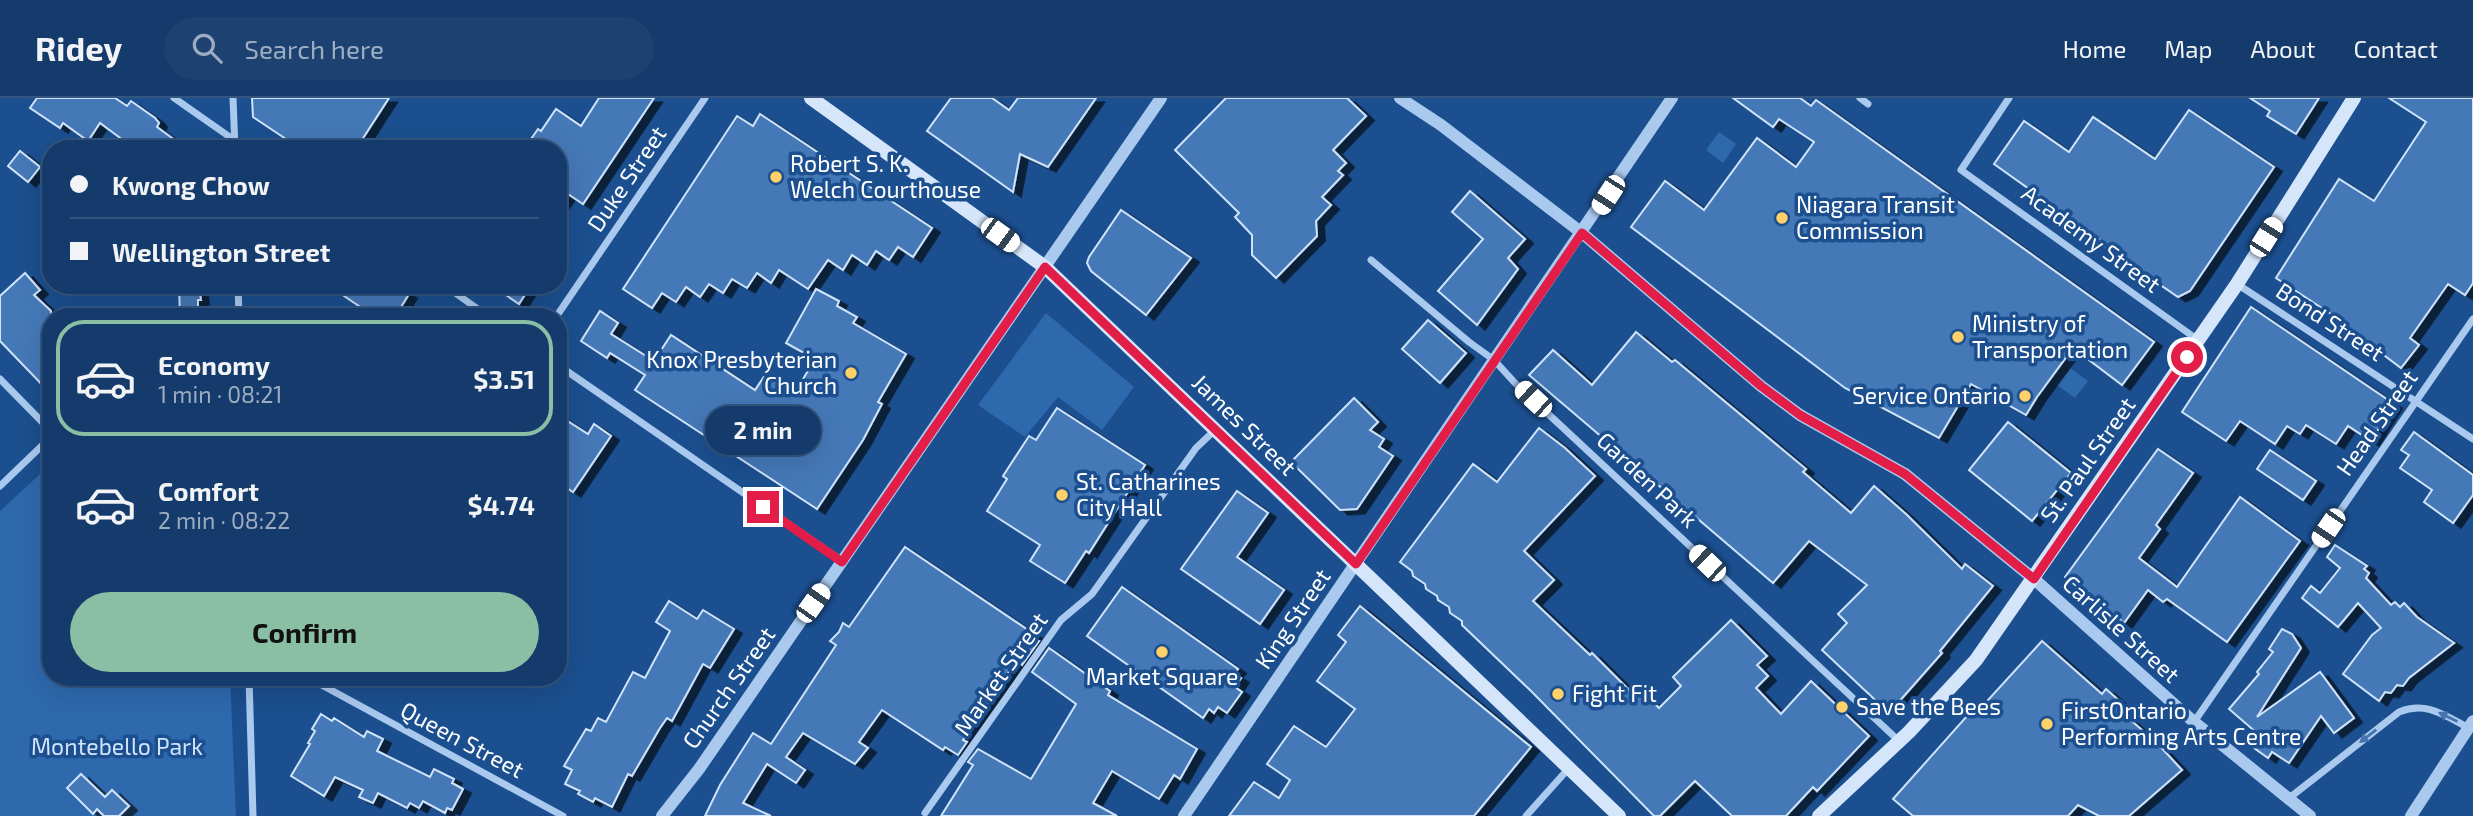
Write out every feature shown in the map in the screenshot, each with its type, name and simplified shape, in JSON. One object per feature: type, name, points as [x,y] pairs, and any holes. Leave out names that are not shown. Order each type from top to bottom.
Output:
[{"type":"main road","name":"James Street","points":[[811,98],[1045,267],[1619,816]]},
{"type":"main road","name":"St. Paul Street","points":[[1819,816],[1899,741],[1976,660],[2237,284],[2354,98]]},
{"type":"street","points":[[174,98],[229,140]]},
{"type":"street","points":[[233,98],[234,140]]},
{"type":"street","name":"Duke Street","points":[[562,308],[705,98]]},
{"type":"street","name":"Church Street","points":[[662,816],[699,769],[1161,98]]},
{"type":"street","name":"Carlisle Street","points":[[1400,98],[1440,125],[1582,233],[1761,386],[1800,415],[1905,474],[2034,579],[2194,722],[2310,816]]},
{"type":"street","name":"King Street","points":[[1184,816],[1672,98]]},
{"type":"street","points":[[1860,98],[1868,104]]},
{"type":"street","name":"Academy Street","points":[[2009,98],[1961,170],[2198,340]]},
{"type":"street","name":"Garden Park","points":[[1371,260],[1494,360],[1515,383],[1816,667],[1899,741]]},
{"type":"street","name":"Bond Street","points":[[2237,284],[2473,439]]},
{"type":"street","points":[[457,294],[476,308]]},
{"type":"street","name":"Head Street","points":[[2194,722],[2473,319]]},
{"type":"street","points":[[567,371],[842,562]]},
{"type":"street","points":[[0,379],[42,422]]},
{"type":"street","name":"Market Street","points":[[925,813],[1061,620],[1092,594],[1196,448],[1215,429]]},
{"type":"street","points":[[0,486],[42,446]]},
{"type":"street","points":[[249,686],[253,816]]},
{"type":"street","name":"Queen Street","points":[[324,686],[563,816]]},
{"type":"street","points":[[2287,799],[2399,712],[2413,706],[2433,710],[2471,725],[2411,816]]},
{"type":"street","points":[[1526,816],[1569,768]]},
{"type":"green space","points":[[1719,132],[1736,144],[1723,163],[1706,150]]},
{"type":"green space","points":[[1046,313],[1134,387],[1102,430],[1058,397],[1025,437],[978,405]]},
{"type":"green space","points":[[2070,368],[2088,381],[2075,398],[2057,385]]},
{"type":"green space","name":"Montebello Park","points":[[42,472],[42,686],[230,686],[236,816],[0,816],[0,511]]},
{"type":"building","points":[[37,98],[115,98],[127,106],[131,101],[155,118],[159,123],[157,127],[175,140],[123,140],[100,123],[87,140],[63,123],[60,128],[30,108]]},
{"type":"building","points":[[252,98],[389,98],[362,140],[288,140],[253,117]]},
{"type":"building","points":[[599,98],[654,98],[583,204],[567,195],[567,140],[530,140],[538,129],[541,131],[556,109],[581,126]]},
{"type":"building","points":[[951,98],[992,98],[1009,110],[1018,98],[1096,98],[1048,167],[1020,154],[1013,192],[927,131]]},
{"type":"building","points":[[1226,98],[1347,98],[1366,116],[1333,150],[1346,163],[1338,171],[1343,175],[1322,197],[1331,205],[1316,221],[1317,236],[1276,278],[1252,255],[1252,235],[1235,217],[1239,213],[1175,150]]},
{"type":"building","points":[[1733,98],[1800,98],[1811,106],[1816,100],[2154,342],[2122,385],[2073,348],[2026,415],[1971,384],[1939,438],[1845,388],[1631,227],[1665,181],[1704,210],[1757,138],[1796,167],[1814,142],[1779,119],[1773,127]]},
{"type":"building","points":[[2250,98],[2319,98],[2296,134],[2267,116],[2270,111]]},
{"type":"building","points":[[2389,98],[2473,98],[2473,283],[2465,295],[2448,284],[2410,338],[2419,345],[2401,368],[2344,325],[2346,324],[2276,278],[2339,179],[2374,201],[2426,122]]},
{"type":"building","points":[[2189,110],[2274,167],[2190,291],[2178,297],[2098,242],[2099,239],[1994,164],[2024,121],[2069,152],[2093,117],[2155,159]]},
{"type":"building","name":"Robert S. K. Welch Courthouse","points":[[760,114],[932,228],[913,257],[898,247],[889,260],[876,251],[867,265],[852,255],[843,270],[828,260],[808,289],[779,270],[771,283],[757,273],[747,288],[732,279],[723,293],[709,284],[700,297],[686,287],[676,302],[662,293],[652,308],[623,289],[737,116],[753,126]]},
{"type":"building","points":[[20,151],[40,167],[28,182],[8,166]]},
{"type":"building","points":[[1470,191],[1525,239],[1508,258],[1518,269],[1477,325],[1438,291],[1483,239],[1452,212]]},
{"type":"building","points":[[1121,210],[1191,258],[1146,315],[1091,271],[1087,263]]},
{"type":"building","points":[[25,273],[40,290],[34,295],[48,308],[42,308],[42,385],[0,341],[0,296]]},
{"type":"building","points":[[816,289],[839,301],[837,306],[857,317],[853,323],[906,354],[878,402],[882,404],[863,440],[817,509],[635,390],[645,375],[610,353],[607,358],[581,341],[600,311],[618,323],[611,334],[654,361],[671,335],[755,390],[765,375],[794,394],[815,359],[786,343]]},
{"type":"building","points":[[179,294],[200,294],[198,308],[180,308]]},
{"type":"building","points":[[341,294],[409,294],[400,308],[362,308]]},
{"type":"building","points":[[504,294],[525,294],[519,304]]},
{"type":"building","points":[[2251,307],[2394,404],[2371,441],[2348,426],[2336,444],[2306,425],[2300,434],[2287,426],[2275,444],[2240,421],[2226,441],[2182,412]]},
{"type":"building","points":[[1428,320],[1466,353],[1440,383],[1402,349]]},
{"type":"building","points":[[1636,332],[1672,362],[1675,360],[1806,469],[1803,472],[1851,513],[1874,486],[1962,569],[1965,564],[1993,586],[1940,651],[1942,653],[1889,713],[1822,650],[1847,623],[1838,614],[1867,585],[1809,541],[1773,583],[1529,375],[1553,350],[1592,385]]},
{"type":"building","points":[[1354,398],[1378,422],[1370,430],[1384,439],[1379,447],[1393,456],[1357,509],[1340,510],[1291,462]]},
{"type":"building","name":"St. Catharines City Hall","points":[[1057,408],[1145,465],[1089,553],[1086,551],[1065,583],[1030,561],[1040,545],[987,511],[1007,479],[1003,476],[1029,436],[1036,440]]},
{"type":"building","points":[[567,421],[588,434],[594,424],[611,436],[573,492],[567,488]]},
{"type":"building","points":[[2008,422],[2071,473],[2032,521],[1969,470]]},
{"type":"building","points":[[1539,428],[1595,476],[1524,551],[1554,580],[1533,601],[1590,655],[1592,653],[1632,693],[1638,687],[1659,708],[1681,686],[1673,677],[1731,620],[1767,656],[1757,665],[1768,676],[1756,688],[1781,714],[1811,681],[1869,736],[1817,791],[1813,787],[1786,816],[1732,816],[1695,781],[1660,816],[1654,816],[1462,625],[1462,621],[1450,613],[1449,607],[1426,589],[1425,584],[1400,562],[1473,464],[1497,482]]},
{"type":"building","points":[[2414,432],[2473,475],[2473,495],[2453,523],[2424,502],[2432,490],[2400,468],[2409,455],[2401,450]]},
{"type":"building","points":[[2158,449],[2193,473],[2156,525],[2160,529],[2139,558],[2177,587],[2240,497],[2300,541],[2227,642],[2167,599],[2163,602],[2148,590],[2124,623],[2065,577]]},
{"type":"building","points":[[2270,450],[2316,481],[2303,500],[2257,469]]},
{"type":"building","points":[[1237,491],[1268,513],[1237,557],[1284,590],[1260,624],[1181,569]]},
{"type":"building","points":[[2335,545],[2367,566],[2364,569],[2369,573],[2366,578],[2391,605],[2395,602],[2400,607],[2404,603],[2417,617],[2454,643],[2409,678],[2403,686],[2397,685],[2391,693],[2385,692],[2379,701],[2343,674],[2372,635],[2381,628],[2358,603],[2338,627],[2302,598],[2311,586],[2320,593],[2340,568],[2327,557]]},
{"type":"building","points":[[905,547],[1034,634],[1032,637],[1039,641],[1022,665],[1016,661],[963,740],[967,742],[958,755],[945,747],[943,750],[882,710],[859,742],[868,748],[855,764],[803,733],[786,757],[805,770],[796,783],[767,764],[743,803],[771,816],[705,816],[720,785],[753,733],[771,744],[836,645],[830,641],[843,623],[849,627]]},
{"type":"building","name":"Market Square","points":[[1122,587],[1238,669],[1234,674],[1241,678],[1235,687],[1242,692],[1227,713],[1218,707],[1214,713],[1209,709],[1203,718],[1087,636]]},
{"type":"building","points":[[669,601],[697,619],[703,610],[734,629],[710,668],[703,664],[672,721],[667,718],[660,728],[632,776],[628,774],[612,807],[595,798],[593,802],[578,794],[580,791],[565,784],[572,770],[564,766],[586,729],[591,731],[598,718],[606,722],[633,672],[645,678],[670,631],[656,622]]},
{"type":"building","points":[[1360,606],[1531,747],[1474,816],[1229,816],[1254,782],[1279,798],[1290,780],[1267,764],[1294,726],[1326,747],[1355,709],[1317,681],[1346,642],[1338,635]]},
{"type":"building","points":[[2282,629],[2292,634],[2301,648],[2257,717],[2320,672],[2354,718],[2334,733],[2321,716],[2289,763],[2272,752],[2268,758],[2254,748],[2260,739],[2258,734],[2229,709],[2259,674],[2257,672],[2273,652],[2269,649]]},
{"type":"building","name":"FirstOntario Performing Arts Centre","points":[[2042,641],[2102,694],[2106,689],[2124,705],[2119,710],[2157,743],[2182,770],[2129,816],[2099,816],[2078,805],[2068,816],[1913,816],[1893,799],[1975,707],[1979,710]]},
{"type":"building","points":[[1049,648],[1110,691],[1108,695],[1197,749],[1180,779],[1174,775],[1159,799],[1112,771],[1093,803],[1117,816],[941,816],[973,765],[968,762],[978,749],[1031,779],[1076,704],[1032,672]]},
{"type":"building","points":[[321,714],[332,721],[334,718],[364,737],[367,731],[383,739],[377,751],[430,777],[434,769],[454,779],[452,783],[463,789],[452,810],[447,808],[445,813],[423,801],[419,808],[410,803],[407,808],[378,793],[373,803],[359,797],[363,790],[335,777],[324,796],[291,776],[310,744],[308,743],[315,731],[312,729]]},
{"type":"building","points":[[81,774],[105,797],[112,790],[129,806],[119,816],[104,816],[97,809],[93,814],[67,788]]},
{"type":"place","name":"Robert S. K. Welch Courthouse","points":[[776,177]]},
{"type":"place","name":"Niagara Transit Commission","points":[[1782,218]]},
{"type":"place","name":"Ministry of Transportation","points":[[1958,337]]},
{"type":"place","name":"Knox Presbyterian Church","points":[[851,373]]},
{"type":"place","name":"Service Ontario","points":[[2025,396]]},
{"type":"place","name":"St. Catharines City Hall","points":[[1062,495]]},
{"type":"place","name":"Market Square","points":[[1162,652]]},
{"type":"place","name":"Fight Fit","points":[[1558,694]]},
{"type":"place","name":"Save the Bees","points":[[1842,707]]},
{"type":"place","name":"FirstOntario Performing Arts Centre","points":[[2047,724]]},
{"type":"route","points":[[763,507],[842,562],[1045,267],[1356,564],[1582,233],[1761,386],[1800,415],[1905,474],[2034,579],[2187,357]]}]
